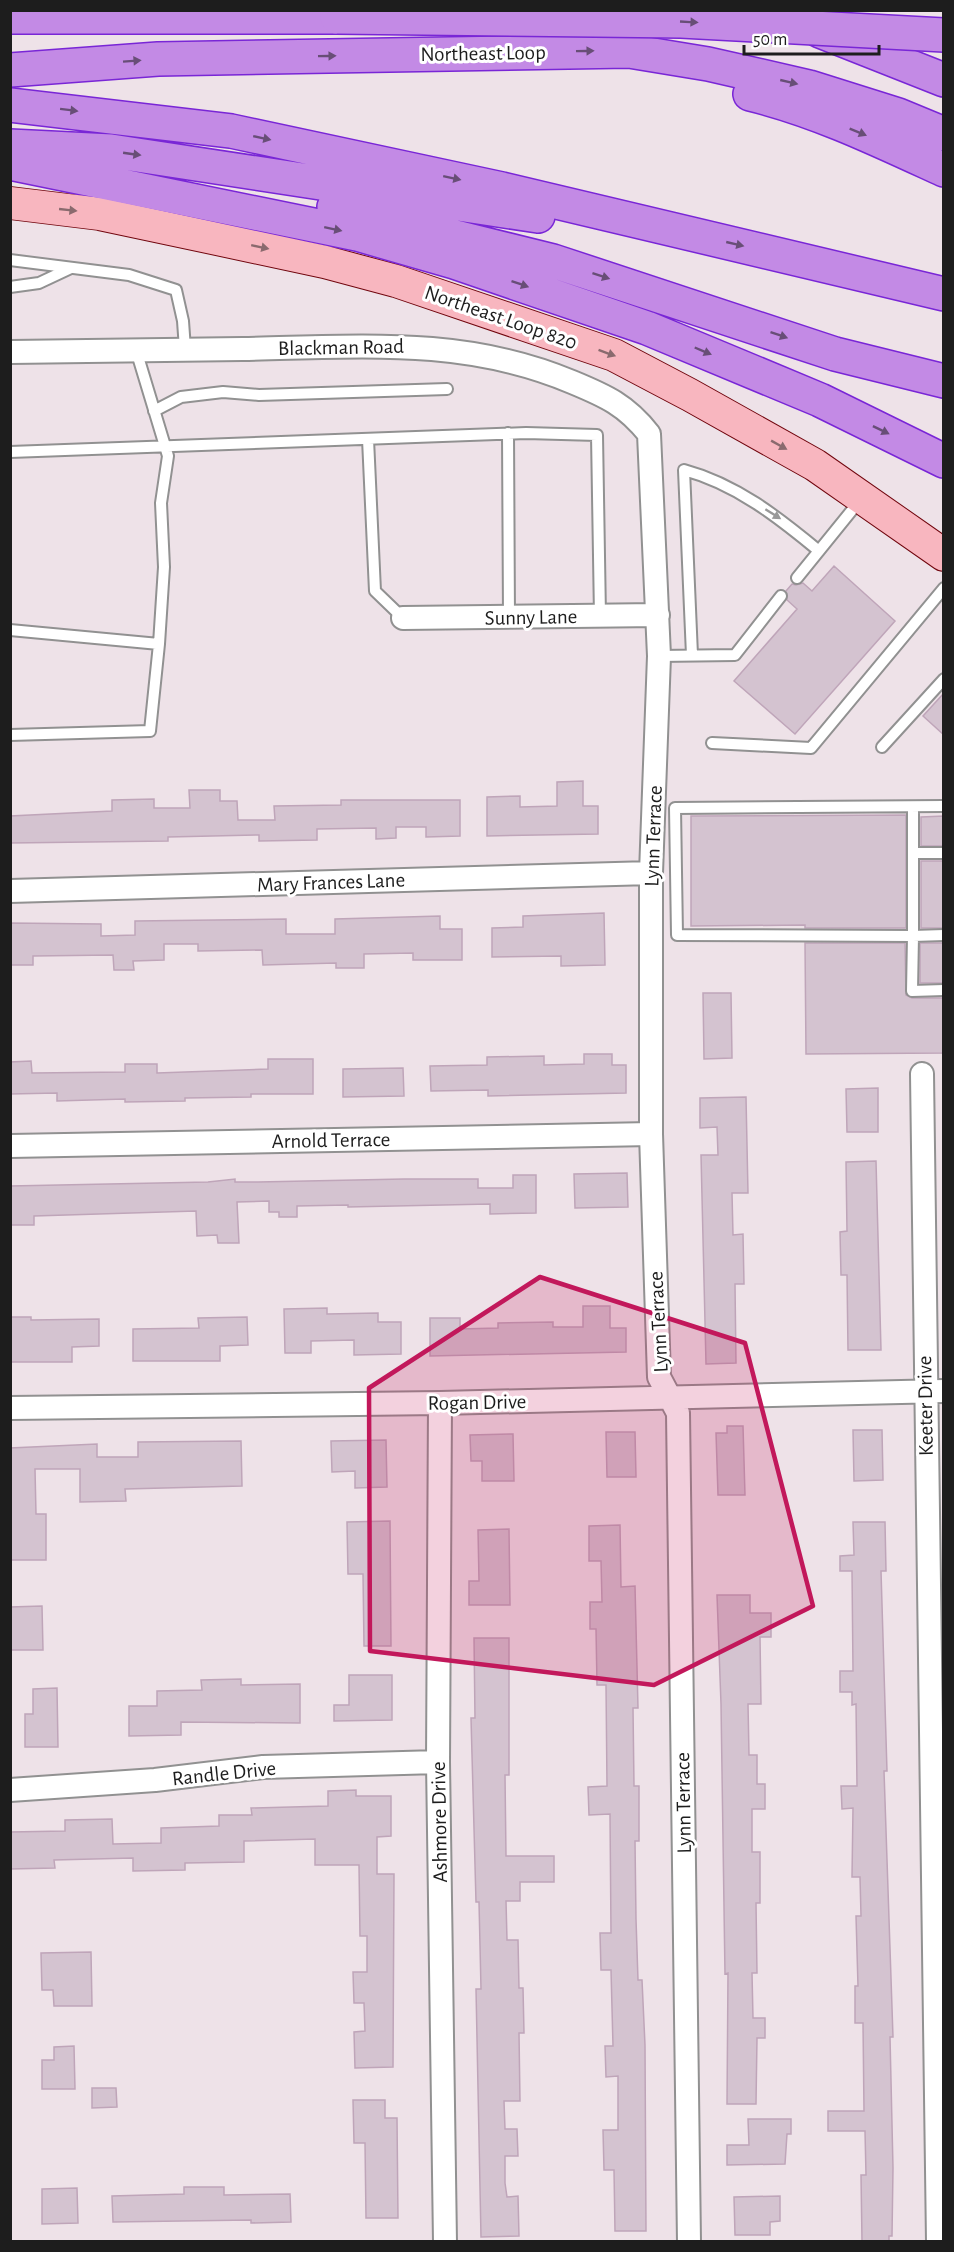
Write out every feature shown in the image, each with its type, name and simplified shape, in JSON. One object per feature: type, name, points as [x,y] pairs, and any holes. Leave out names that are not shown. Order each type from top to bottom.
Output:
[{"type":"highway","points":[[762,10],[944,80]]},
{"type":"highway","points":[[10,17],[337,17],[681,21],[944,34]]},
{"type":"highway","points":[[629,51],[702,82],[805,111],[878,139],[944,170]]},
{"type":"highway","name":"Northeast Loop","points":[[10,70],[158,59],[629,51],[708,64],[809,87],[898,115],[944,134]]},
{"type":"highway","points":[[10,105],[231,131],[502,189],[944,294]]},
{"type":"highway","points":[[10,146],[111,151],[498,211],[678,231]]},
{"type":"highway","points":[[10,163],[357,234],[454,262],[658,333],[820,400],[944,461]]},
{"type":"highway","points":[[84,178],[175,182],[364,213],[554,261],[835,354],[944,381]]},
{"type":"main road","name":"Northeast Loop 820","points":[[10,202],[100,214],[325,262],[396,281],[603,352],[701,400],[815,465],[944,555]]},
{"type":"street","name":"Blackman Road","points":[[10,352],[424,346],[498,357],[548,372],[615,400],[634,416],[649,434]]},
{"type":"street","name":"Lynn Terrace","points":[[649,434],[658,615],[651,873],[651,1134],[659,1377],[678,1413],[688,2241]]},
{"type":"street","name":"Sunny Lane","points":[[403,618],[658,615]]},
{"type":"street","name":"Mary Frances Lane","points":[[10,891],[651,873]]},
{"type":"street","name":"Keeter Drive","points":[[922,1074],[934,1391],[938,2241]]},
{"type":"street","name":"Arnold Terrace","points":[[10,1146],[651,1134]]},
{"type":"street","name":"Rogan Drive","points":[[10,1408],[440,1403],[934,1391]]},
{"type":"street","name":"Ashmore Drive","points":[[440,1403],[438,1762],[445,2241]]},
{"type":"street","name":"Randle Drive","points":[[10,1790],[154,1780],[263,1767],[438,1762]]},
{"type":"lane","points":[[10,260],[129,275],[176,290],[183,321],[185,349]]},
{"type":"lane","points":[[10,287],[39,283],[71,268]]},
{"type":"lane","points":[[10,735],[150,731],[164,567],[161,503],[168,456],[136,350]]},
{"type":"lane","points":[[154,411],[181,397],[224,392],[259,395],[447,389]]},
{"type":"lane","points":[[10,452],[508,433],[597,435],[600,616]]},
{"type":"lane","points":[[508,433],[509,617]]},
{"type":"lane","points":[[368,439],[375,591],[403,618]]},
{"type":"lane","points":[[692,655],[684,470],[725,485],[780,518],[819,551]]},
{"type":"lane","points":[[797,578],[862,497]]},
{"type":"lane","points":[[712,742],[811,748],[944,588]]},
{"type":"lane","points":[[658,656],[735,655],[782,596]]},
{"type":"lane","points":[[10,630],[159,644]]},
{"type":"lane","points":[[882,747],[944,679]]},
{"type":"lane","points":[[944,806],[675,808],[677,934],[944,935]]},
{"type":"lane","points":[[913,807],[912,991],[944,990]]},
{"type":"lane","points":[[913,854],[944,854]]},
{"type":"highlighted area","points":[[540,1277],[745,1343],[813,1606],[654,1685],[370,1651],[369,1388]]},
{"type":"building","points":[[834,566],[895,621],[795,734],[734,681],[797,609],[787,600],[786,591],[792,584],[803,583],[812,591]]},
{"type":"building","points":[[944,693],[944,735],[923,716]]},
{"type":"building","points":[[583,781],[583,806],[598,806],[598,834],[487,836],[487,797],[520,796],[520,807],[557,806],[557,782]]},
{"type":"building","points":[[189,790],[220,790],[220,801],[237,801],[238,820],[275,820],[274,806],[341,805],[341,800],[460,800],[460,836],[426,837],[426,827],[396,827],[396,838],[376,839],[376,828],[317,829],[317,840],[259,841],[259,835],[168,837],[168,841],[10,843],[10,816],[112,811],[112,800],[154,799],[154,808],[190,808]]},
{"type":"building","points":[[906,815],[906,928],[805,928],[805,925],[691,926],[691,816]]},
{"type":"building","points":[[944,816],[944,846],[921,846],[921,817]]},
{"type":"building","points":[[921,861],[944,861],[944,928],[921,928]]},
{"type":"building","points":[[604,913],[605,965],[561,966],[561,956],[492,957],[492,928],[523,927],[523,916]]},
{"type":"building","points":[[440,916],[440,929],[462,929],[462,960],[413,960],[413,953],[364,954],[364,968],[336,968],[336,963],[263,965],[262,950],[198,951],[198,944],[164,944],[164,960],[133,961],[134,970],[114,970],[113,955],[33,956],[33,965],[10,965],[10,923],[101,924],[101,936],[135,935],[135,921],[286,919],[286,934],[335,934],[335,919]]},
{"type":"building","points":[[805,943],[905,943],[906,995],[912,998],[944,998],[944,1053],[806,1054]]},
{"type":"building","points":[[920,943],[944,943],[944,983],[920,983]]},
{"type":"building","points":[[703,993],[731,993],[732,1058],[704,1059]]},
{"type":"building","points":[[584,1054],[612,1054],[612,1065],[626,1065],[626,1093],[488,1096],[488,1090],[431,1091],[430,1066],[487,1065],[487,1057],[544,1056],[544,1065],[584,1064]]},
{"type":"building","points":[[268,1059],[313,1059],[313,1094],[251,1094],[251,1097],[125,1102],[125,1099],[57,1101],[57,1093],[10,1094],[10,1062],[31,1061],[32,1073],[125,1072],[125,1064],[157,1064],[157,1073],[268,1069]]},
{"type":"building","points":[[403,1068],[404,1096],[343,1097],[343,1069]]},
{"type":"building","points":[[878,1088],[878,1132],[847,1132],[846,1089]]},
{"type":"building","points":[[746,1097],[748,1193],[732,1193],[733,1235],[743,1234],[744,1284],[735,1284],[736,1363],[706,1364],[701,1155],[718,1155],[717,1127],[700,1128],[700,1098]]},
{"type":"building","points":[[876,1161],[881,1350],[848,1350],[847,1275],[841,1275],[840,1232],[847,1231],[846,1162]]},
{"type":"building","points":[[627,1173],[628,1207],[575,1208],[574,1174]]},
{"type":"building","points":[[513,1175],[536,1175],[536,1213],[490,1214],[490,1204],[348,1207],[348,1205],[297,1206],[297,1217],[279,1217],[279,1212],[269,1212],[269,1201],[237,1202],[239,1243],[218,1243],[217,1235],[197,1236],[196,1211],[34,1216],[34,1225],[10,1225],[10,1186],[208,1182],[235,1179],[235,1182],[258,1182],[478,1179],[478,1188],[513,1188]]},
{"type":"building","points":[[583,1306],[610,1306],[610,1328],[626,1328],[626,1352],[430,1356],[430,1318],[460,1318],[460,1329],[498,1328],[498,1323],[553,1322],[553,1327],[583,1327]]},
{"type":"building","points":[[327,1308],[327,1314],[378,1313],[378,1322],[401,1322],[401,1354],[354,1355],[354,1340],[311,1341],[311,1353],[285,1353],[284,1309]]},
{"type":"building","points":[[10,1317],[31,1317],[31,1320],[99,1319],[99,1346],[72,1347],[72,1362],[10,1362]]},
{"type":"building","points":[[247,1317],[248,1345],[220,1346],[220,1361],[133,1361],[133,1329],[199,1328],[198,1318]]},
{"type":"building","points":[[727,1426],[743,1426],[745,1495],[718,1495],[716,1433],[727,1433]]},
{"type":"building","points":[[853,1430],[882,1430],[883,1480],[854,1481]]},
{"type":"building","points":[[606,1432],[635,1432],[636,1477],[607,1477]]},
{"type":"building","points":[[513,1434],[514,1481],[482,1481],[482,1461],[471,1461],[470,1435]]},
{"type":"building","points":[[386,1440],[387,1487],[355,1488],[355,1471],[332,1472],[331,1441]]},
{"type":"building","points":[[241,1441],[242,1486],[125,1489],[126,1501],[80,1502],[80,1469],[35,1469],[36,1514],[46,1514],[46,1560],[10,1560],[10,1448],[97,1444],[97,1457],[138,1457],[138,1442]]},
{"type":"building","points":[[390,1521],[391,1646],[364,1646],[363,1574],[348,1574],[347,1522]]},
{"type":"building","points":[[853,1522],[885,1522],[886,1571],[881,1571],[887,1771],[884,1771],[893,2037],[890,2037],[893,2168],[892,2236],[889,2236],[889,2241],[862,2241],[861,2175],[866,2175],[865,2131],[828,2131],[828,2111],[864,2111],[863,2023],[855,2023],[855,1986],[858,1986],[856,1916],[861,1916],[860,1877],[852,1877],[853,1808],[842,1809],[841,1786],[857,1786],[856,1704],[852,1705],[852,1692],[840,1692],[840,1671],[853,1671],[852,1571],[840,1571],[840,1556],[854,1555]]},
{"type":"building","points":[[620,1525],[621,1587],[635,1586],[638,1708],[633,1708],[634,1786],[639,1786],[639,1841],[635,1841],[636,1919],[638,1980],[642,1980],[645,2045],[646,2231],[615,2231],[614,2170],[604,2170],[603,2130],[618,2130],[618,2076],[606,2077],[605,2046],[613,2046],[611,1970],[601,1970],[600,1933],[611,1933],[610,1814],[589,1815],[588,1787],[607,1786],[606,1685],[597,1685],[596,1629],[590,1629],[590,1602],[602,1602],[601,1561],[589,1561],[589,1526]]},
{"type":"building","points":[[509,1529],[510,1605],[469,1605],[469,1581],[479,1581],[478,1530]]},
{"type":"building","points":[[717,1595],[750,1595],[750,1613],[771,1613],[771,1637],[760,1637],[761,1704],[748,1704],[749,1755],[757,1755],[757,1784],[765,1784],[765,1809],[752,1809],[752,1852],[760,1852],[760,1903],[756,1903],[757,1973],[752,1973],[753,2018],[765,2018],[765,2038],[757,2038],[756,2104],[727,2104],[728,1973],[725,1974]]},
{"type":"building","points":[[42,1606],[43,1650],[10,1650],[10,1607]]},
{"type":"building","points":[[474,1638],[509,1638],[509,1775],[505,1775],[506,1856],[554,1856],[554,1882],[520,1882],[520,1901],[506,1901],[507,1940],[518,1940],[519,1988],[523,1988],[524,2033],[519,2033],[520,2101],[504,2101],[505,2129],[517,2129],[518,2156],[505,2156],[505,2183],[507,2197],[518,2196],[519,2236],[481,2237],[476,1989],[481,1989],[471,1718],[475,1718]]},
{"type":"building","points":[[349,1675],[392,1675],[392,1720],[334,1721],[334,1705],[349,1705]]},
{"type":"building","points":[[241,1679],[241,1685],[300,1684],[300,1723],[181,1722],[181,1735],[129,1736],[129,1706],[157,1706],[157,1691],[202,1690],[201,1680]]},
{"type":"building","points":[[57,1688],[58,1747],[25,1747],[25,1714],[33,1714],[33,1689]]},
{"type":"building","points":[[356,1790],[356,1796],[391,1796],[391,1836],[377,1837],[377,1874],[394,1874],[393,2067],[355,2068],[354,2032],[365,2031],[364,2003],[354,2003],[353,1972],[367,1972],[367,1936],[360,1936],[359,1865],[315,1865],[315,1839],[244,1841],[244,1862],[185,1863],[185,1870],[133,1871],[133,1858],[54,1860],[55,1868],[10,1869],[10,1832],[65,1831],[65,1820],[112,1819],[113,1844],[161,1843],[161,1828],[219,1826],[219,1815],[252,1815],[251,1808],[328,1806],[328,1791]]},
{"type":"building","points":[[91,1952],[92,2006],[54,2006],[53,1990],[42,1990],[41,1953]]},
{"type":"building","points":[[74,2046],[75,2089],[42,2089],[42,2060],[54,2060],[54,2047]]},
{"type":"building","points":[[92,2088],[116,2088],[117,2107],[92,2108]]},
{"type":"building","points":[[353,2100],[385,2100],[385,2118],[397,2118],[398,2218],[366,2218],[365,2143],[354,2143]]},
{"type":"building","points":[[748,2119],[791,2119],[791,2134],[787,2134],[785,2164],[727,2165],[727,2145],[749,2145]]},
{"type":"building","points":[[184,2187],[224,2187],[224,2195],[290,2194],[291,2222],[251,2223],[251,2220],[113,2222],[112,2196],[184,2194]]},
{"type":"building","points":[[77,2188],[78,2223],[42,2224],[42,2189]]},
{"type":"building","points":[[780,2196],[780,2221],[770,2222],[770,2235],[735,2235],[734,2197]]}]
